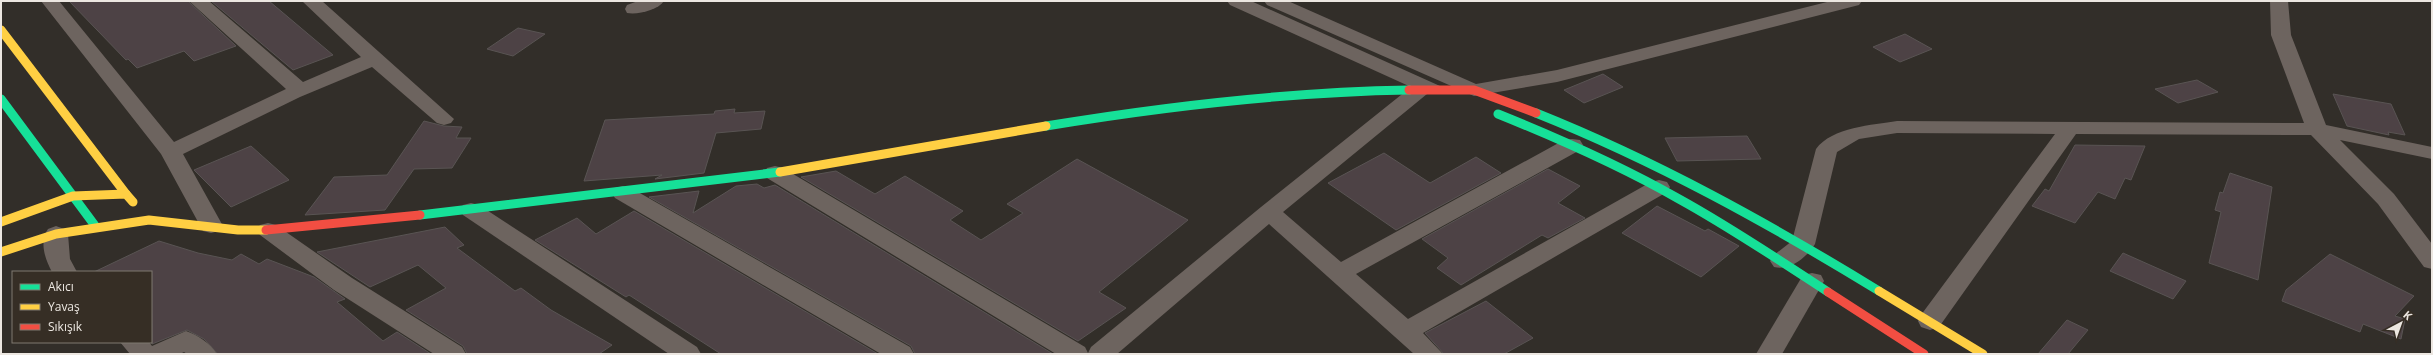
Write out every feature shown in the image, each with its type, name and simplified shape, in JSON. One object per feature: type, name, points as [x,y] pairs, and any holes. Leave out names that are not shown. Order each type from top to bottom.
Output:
[{"type":"street","points":[[50,1],[93,57],[171,152],[211,226]]},
{"type":"street","points":[[198,1],[300,90]]},
{"type":"street","points":[[311,1],[374,59],[444,119]]},
{"type":"street","points":[[634,9],[655,1]]},
{"type":"street","points":[[1236,1],[1426,90],[1468,95]]},
{"type":"street","points":[[1273,1],[1468,95],[1588,133],[1672,172],[1803,244],[1983,354]]},
{"type":"street","points":[[1,252],[56,234],[149,220],[238,230],[268,230],[623,193],[775,173],[1141,110],[1245,98],[1385,90],[1426,90],[1468,95],[1557,76],[1852,1]]},
{"type":"street","points":[[2279,1],[2282,35],[2317,129],[2386,199],[2432,261]]},
{"type":"street","points":[[1,30],[126,194],[149,220]]},
{"type":"street","points":[[171,152],[300,90],[374,59]]},
{"type":"street","points":[[1100,354],[1269,212],[1426,90]]},
{"type":"street","points":[[1,99],[96,227]]},
{"type":"street","points":[[1489,111],[1572,145],[1659,187],[1782,261],[1924,354]]},
{"type":"street","points":[[1782,261],[1803,244],[1827,148],[1853,134],[1897,127],[2317,129],[2432,152]]},
{"type":"street","points":[[1930,321],[2070,128]]},
{"type":"street","points":[[1339,273],[1572,145]]},
{"type":"street","points":[[775,173],[1076,354]]},
{"type":"street","points":[[1406,331],[1659,187]]},
{"type":"street","points":[[623,193],[901,354]]},
{"type":"street","points":[[1,222],[73,196],[126,194]]},
{"type":"street","points":[[471,210],[687,354]]},
{"type":"street","points":[[1269,212],[1406,331],[1430,354]]},
{"type":"street","points":[[268,230],[343,284],[453,354]]},
{"type":"street","points":[[56,234],[54,245],[60,267],[64,271]]},
{"type":"street","points":[[1769,354],[1812,280]]},
{"type":"street","points":[[158,354],[186,340],[204,354]]},
{"type":"street","points":[[134,343],[145,354]]},
{"type":"building","points":[[69,1],[188,1],[236,46],[194,61],[184,51],[137,68],[128,59],[126,60]]},
{"type":"building","points":[[211,1],[269,1],[333,55],[293,70]]},
{"type":"building","points":[[518,28],[545,34],[513,56],[487,49]]},
{"type":"building","points":[[1905,34],[1932,49],[1900,62],[1873,47]]},
{"type":"building","points":[[1603,74],[1623,87],[1584,103],[1564,90]]},
{"type":"building","points":[[2197,80],[2218,92],[2178,103],[2155,89]]},
{"type":"building","points":[[2333,94],[2391,104],[2405,135],[2388,132],[2389,135],[2347,126]]},
{"type":"building","points":[[735,109],[734,113],[765,111],[761,129],[716,133],[704,173],[655,179],[662,175],[584,181],[605,120],[714,114],[715,111]]},
{"type":"building","points":[[424,121],[444,126],[462,127],[456,138],[471,138],[452,168],[414,169],[385,210],[305,215],[334,177],[387,175]]},
{"type":"building","points":[[1747,136],[1761,159],[1677,161],[1665,138]]},
{"type":"building","points":[[2075,145],[2145,146],[2131,180],[2125,178],[2115,199],[2098,192],[2075,223],[2032,206],[2045,189],[2049,191]]},
{"type":"building","points":[[251,146],[289,180],[231,207],[194,170]]},
{"type":"building","points":[[1384,153],[1430,183],[1476,157],[1501,173],[1396,230],[1328,183]]},
{"type":"building","points":[[1077,159],[1188,220],[1099,292],[1126,308],[1078,341],[801,177],[836,171],[875,194],[905,176],[963,211],[950,220],[981,240],[1023,213],[1007,204]]},
{"type":"building","points":[[1548,169],[1580,186],[1558,203],[1585,218],[1548,238],[1542,235],[1461,285],[1437,268],[1448,258],[1422,239]]},
{"type":"building","points":[[2230,173],[2272,187],[2258,280],[2209,263],[2221,212],[2215,210],[2220,192],[2223,193]]},
{"type":"building","points":[[757,184],[764,188],[775,185],[1053,354],[915,354],[911,346],[649,197],[699,191],[693,213],[736,186]]},
{"type":"building","points":[[1657,206],[1705,231],[1708,229],[1739,246],[1701,277],[1622,233]]},
{"type":"building","points":[[634,211],[878,354],[721,354],[629,295],[626,297],[535,240],[577,218],[596,234]]},
{"type":"building","points":[[445,227],[464,245],[457,248],[515,291],[521,288],[551,310],[612,345],[599,354],[467,354],[463,346],[406,310],[446,288],[418,265],[370,287],[317,252]]},
{"type":"building","points":[[159,241],[198,253],[232,260],[241,254],[259,264],[267,259],[314,277],[345,299],[337,302],[383,341],[397,332],[431,354],[218,354],[204,339],[187,330],[152,344],[152,271],[96,271]]},
{"type":"building","points":[[2123,253],[2186,281],[2173,299],[2110,271]]},
{"type":"building","points":[[2330,254],[2414,296],[2395,316],[2405,319],[2401,339],[2363,324],[2360,332],[2282,301],[2286,290]]},
{"type":"building","points":[[1486,301],[1533,338],[1504,354],[1444,354],[1425,333]]},
{"type":"building","points":[[2067,320],[2088,330],[2068,354],[2038,354]]},
{"type":"traffic: fast","points":[[1046,126],[1227,100],[1318,93],[1409,90]]},
{"type":"traffic: fast","points":[[1,99],[96,227]]},
{"type":"traffic: fast","points":[[1536,113],[1625,151],[1712,194],[1796,241],[1879,291]]},
{"type":"traffic: fast","points":[[1498,114],[1579,148],[1658,187],[1723,224],[1828,292]]},
{"type":"traffic: fast","points":[[420,215],[780,172]]},
{"type":"traffic: slow","points":[[1,30],[126,194]]},
{"type":"traffic: slow","points":[[780,172],[1046,126]]},
{"type":"traffic: slow","points":[[1,222],[73,196],[126,194],[133,202]]},
{"type":"traffic: slow","points":[[1,252],[56,234],[149,220],[238,230],[266,230]]},
{"type":"traffic: slow","points":[[1879,291],[1983,354]]},
{"type":"traffic: jam","points":[[1409,90],[1474,90],[1536,113]]},
{"type":"traffic: jam","points":[[266,230],[420,215]]},
{"type":"traffic: jam","points":[[1828,292],[1924,354]]}]
